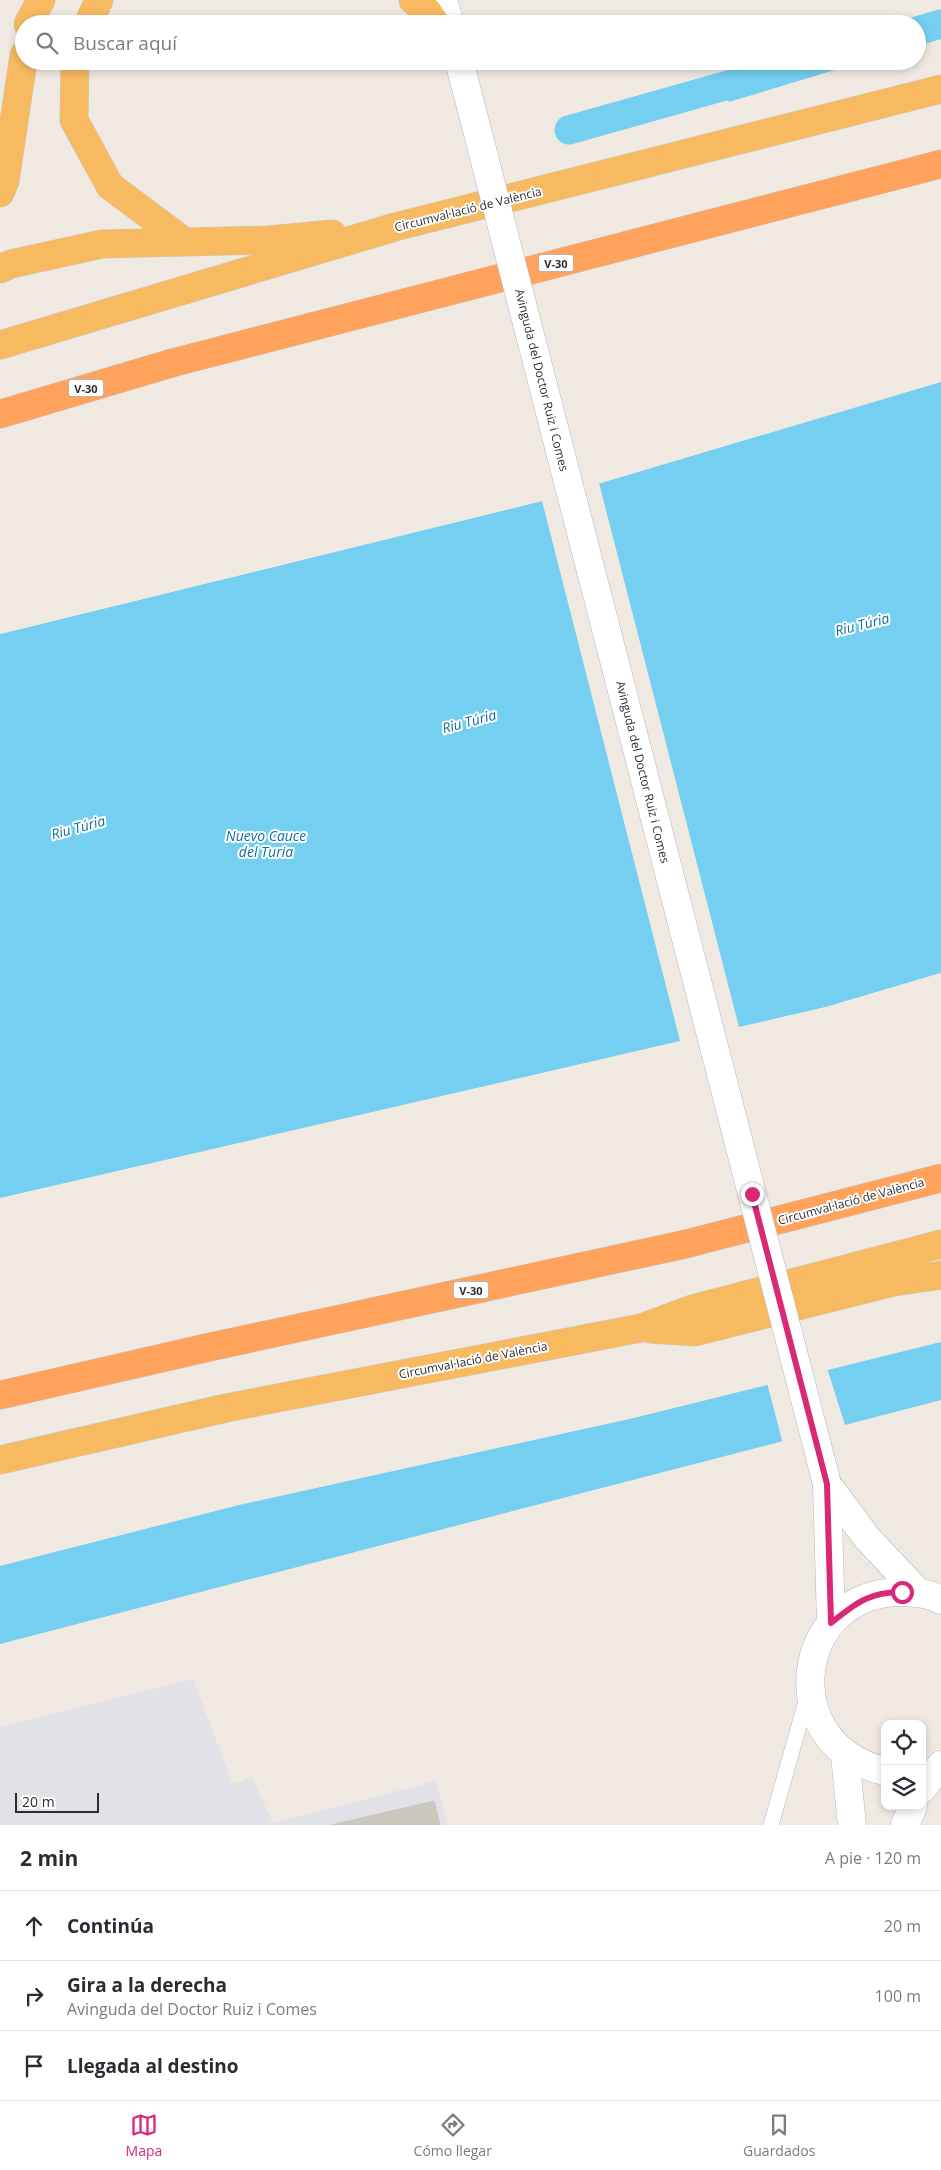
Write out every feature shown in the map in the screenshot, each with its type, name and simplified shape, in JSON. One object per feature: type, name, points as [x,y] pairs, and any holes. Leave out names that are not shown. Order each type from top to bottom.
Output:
[{"type":"highway","points":[[33,15],[41,0]]},
{"type":"highway","points":[[92,15],[99,0]]},
{"type":"highway","points":[[414,0],[430,15]]},
{"type":"highway","points":[[0,193],[5,181],[22,70]]},
{"type":"highway","points":[[75,70],[74,120],[110,186],[184,242]]},
{"type":"highway","name":"Circumval·lació de València","points":[[0,345],[395,228],[941,89]]},
{"type":"highway","name":"V-30","points":[[0,414],[172,363],[941,164]]},
{"type":"highway","points":[[0,270],[11,264],[102,244],[269,240],[395,228]]},
{"type":"highway","name":"Circumval·lació de València","points":[[0,1396],[200,1349],[686,1244],[941,1178]]},
{"type":"highway","name":"Circumval·lació de València","points":[[0,1460],[226,1408],[641,1328],[692,1309],[941,1244]]},
{"type":"highway","points":[[641,1328],[695,1332],[894,1282],[941,1275]]},
{"type":"street","points":[[443,0],[447,15]]},
{"type":"street","name":"Avinguda del Doctor Ruiz i Comes","points":[[462,70],[827,1484],[831,1623]]},
{"type":"street","name":"Avinguda del Doctor Ruiz i Comes","points":[[827,1484],[867,1538],[929,1596]]},
{"type":"street","points":[[881,1770],[868,1767],[846,1755],[831,1741],[820,1725],[813,1707],[810,1688],[814,1653],[831,1623],[856,1602],[886,1592],[929,1596]]},
{"type":"street","points":[[846,1755],[852,1825]]},
{"type":"street","points":[[926,1769],[941,1764]]},
{"type":"street","points":[[926,1784],[941,1764]]},
{"type":"street","points":[[905,1825],[912,1810]]},
{"type":"lane","points":[[771,1825],[810,1688]]},
{"type":"shaded area","points":[[193,1679],[233,1784],[252,1777],[273,1823],[436,1781],[448,1825],[0,1825],[0,1727]]},
{"type":"water","name":"Nuevo Cauce del Turia","points":[[941,382],[941,973],[826,1007],[0,1201],[0,634],[534,503]]},
{"type":"water","points":[[941,1342],[941,1400],[0,1644],[0,1566],[239,1505],[634,1418]]},
{"type":"pier","points":[[702,451],[599,483],[739,1027],[826,1007],[941,973],[941,975],[827,1010],[487,1096],[0,1204],[0,1198],[680,1041],[542,501],[0,634],[0,632],[533,501]]},
{"type":"pier","points":[[827,1368],[846,1428],[783,1444],[767,1383]]},
{"type":"building","points":[[434,1801],[440,1825],[331,1825]]},
{"type":"waterway","points":[[926,28],[941,24]]},
{"type":"waterway","points":[[926,38],[941,34]]},
{"type":"waterway","points":[[569,130],[781,70]]},
{"type":"waterway","points":[[730,97],[819,70]]},
{"type":"route","points":[[752,1194],[827,1484],[832,1588],[831,1623],[856,1602],[886,1592],[902,1592]]},
{"type":"water label","name":"Riu Túria","points":[[862,624]]},
{"type":"water label","name":"Riu Túria","points":[[469,721]]},
{"type":"water label","name":"Riu Túria","points":[[78,827]]}]
